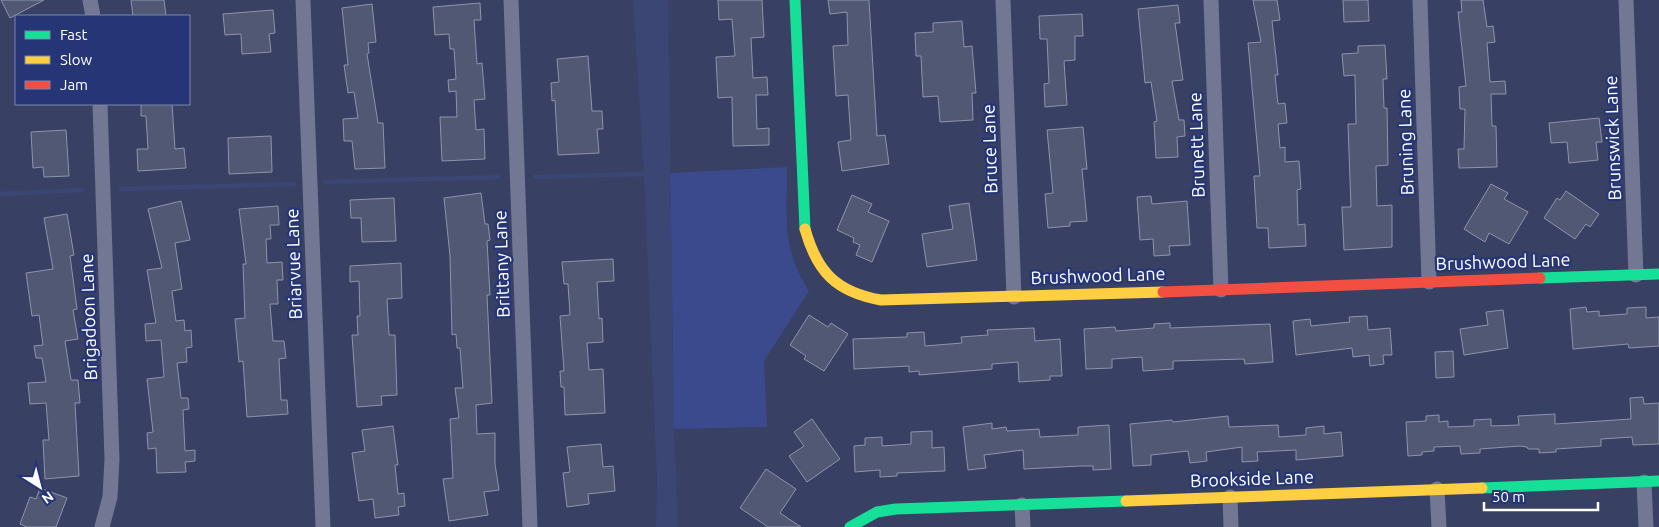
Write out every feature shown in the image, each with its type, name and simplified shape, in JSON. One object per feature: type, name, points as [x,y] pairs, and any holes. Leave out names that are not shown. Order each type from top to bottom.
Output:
[{"type":"street","points":[[90,0],[94,15]]},
{"type":"street","name":"Briarvue Lane","points":[[303,0],[323,527]]},
{"type":"street","name":"Brittany Lane","points":[[511,0],[530,527]]},
{"type":"street","name":"Brushwood Lane","points":[[795,0],[803,214],[807,240],[822,270],[846,290],[874,300],[1014,297],[1659,274]]},
{"type":"street","name":"Bruce Lane","points":[[1003,0],[1014,297]]},
{"type":"street","name":"Brunett Lane","points":[[1211,0],[1221,290]]},
{"type":"street","name":"Bruning Lane","points":[[1420,0],[1430,282]]},
{"type":"street","name":"Brunswick Lane","points":[[1626,0],[1636,275]]},
{"type":"street","name":"Brigadoon Lane","points":[[100,105],[112,459],[110,497],[102,527]]},
{"type":"street","points":[[1646,527],[1652,481]]},
{"type":"street","name":"Brookside Lane","points":[[850,527],[869,516],[886,510],[1652,481]]},
{"type":"street","points":[[1437,489],[1439,527]]},
{"type":"street","points":[[1230,497],[1231,527]]},
{"type":"street","points":[[1022,505],[1023,527]]},
{"type":"shaded area","points":[[633,0],[668,0],[674,429],[678,527],[656,527],[657,479],[644,174]]},
{"type":"shaded area","points":[[787,167],[787,216],[790,246],[800,275],[809,291],[764,361],[767,427],[674,429],[670,173]]},
{"type":"building","points":[[1,0],[44,0],[15,15],[10,18]]},
{"type":"building","points":[[131,0],[164,0],[166,15],[133,15]]},
{"type":"building","points":[[718,0],[762,0],[764,37],[751,38],[753,78],[767,77],[768,95],[756,95],[757,129],[769,128],[769,145],[733,146],[732,97],[718,98],[716,57],[735,56],[732,19],[719,20]]},
{"type":"building","points":[[828,0],[869,0],[877,136],[885,135],[889,164],[842,171],[838,142],[851,140],[848,95],[836,96],[833,46],[848,45],[847,12],[830,14]]},
{"type":"building","points":[[1253,0],[1277,0],[1280,20],[1272,21],[1278,75],[1275,75],[1278,104],[1285,103],[1287,123],[1278,124],[1280,148],[1285,147],[1285,162],[1299,161],[1301,189],[1297,190],[1298,225],[1305,224],[1306,246],[1269,248],[1268,228],[1257,228],[1254,176],[1260,176],[1248,43],[1261,42]]},
{"type":"building","points":[[1343,0],[1368,0],[1369,21],[1344,22]]},
{"type":"building","points":[[1461,0],[1483,0],[1487,27],[1493,26],[1495,42],[1487,43],[1490,82],[1505,81],[1506,94],[1491,94],[1492,126],[1496,126],[1497,167],[1459,168],[1458,149],[1464,149],[1465,109],[1460,109],[1459,87],[1466,86],[1458,12],[1462,12]]},
{"type":"building","points":[[480,3],[481,20],[474,20],[477,64],[482,63],[485,99],[474,100],[476,130],[484,129],[485,159],[442,161],[440,117],[457,117],[456,91],[449,92],[448,80],[456,79],[454,49],[450,49],[449,34],[435,35],[433,7]]},
{"type":"building","points":[[372,4],[376,42],[368,43],[369,53],[367,54],[378,123],[383,123],[385,168],[355,169],[352,141],[344,141],[343,119],[358,118],[354,92],[348,93],[344,65],[348,65],[342,8]]},
{"type":"building","points":[[1178,5],[1180,23],[1175,23],[1183,80],[1172,81],[1179,120],[1184,120],[1185,136],[1177,137],[1178,157],[1156,158],[1154,122],[1157,121],[1151,82],[1145,83],[1138,9]]},
{"type":"building","points":[[273,10],[275,33],[269,34],[271,52],[242,54],[241,34],[225,35],[223,14]]},
{"type":"building","points":[[1082,14],[1083,36],[1075,36],[1075,60],[1064,61],[1067,105],[1045,107],[1044,84],[1049,83],[1047,39],[1040,39],[1039,16]]},
{"type":"building","points":[[962,21],[964,47],[972,46],[976,93],[972,93],[973,120],[940,122],[938,96],[923,97],[921,56],[916,56],[915,33],[933,32],[933,23]]},
{"type":"building","points":[[1385,45],[1387,79],[1383,79],[1384,108],[1387,108],[1388,165],[1376,166],[1377,206],[1392,205],[1392,247],[1344,250],[1342,207],[1351,207],[1348,124],[1356,124],[1355,75],[1344,76],[1342,54],[1358,53],[1358,46]]},
{"type":"building","points":[[588,56],[592,111],[602,111],[603,129],[597,129],[599,153],[558,155],[555,100],[552,101],[551,83],[559,82],[557,59]]},
{"type":"building","points":[[141,105],[172,105],[175,149],[184,148],[186,168],[138,171],[137,149],[148,149],[146,116],[141,116]]},
{"type":"building","points":[[1599,118],[1602,142],[1596,142],[1598,160],[1569,163],[1567,142],[1551,143],[1549,123]]},
{"type":"building","points":[[1083,127],[1087,169],[1082,169],[1087,221],[1070,222],[1070,226],[1048,228],[1045,194],[1053,193],[1047,130]]},
{"type":"building","points":[[66,130],[69,176],[44,177],[43,167],[33,168],[31,132]]},
{"type":"building","points":[[271,136],[272,172],[229,174],[228,138]]},
{"type":"building","points":[[1491,184],[1508,193],[1504,199],[1528,212],[1509,244],[1489,233],[1485,242],[1464,229]]},
{"type":"building","points":[[1566,191],[1599,214],[1590,227],[1586,224],[1575,239],[1544,218],[1557,198],[1560,200]]},
{"type":"building","points":[[481,193],[485,224],[488,224],[490,240],[487,241],[490,295],[487,295],[492,403],[476,405],[477,434],[495,433],[495,464],[499,490],[484,492],[488,515],[449,521],[443,479],[453,478],[450,419],[459,418],[455,388],[463,388],[460,348],[457,348],[456,334],[452,335],[450,256],[444,198]]},
{"type":"building","points":[[852,195],[872,204],[868,212],[889,221],[872,262],[856,255],[860,245],[853,242],[854,238],[837,230]]},
{"type":"building","points":[[1151,196],[1152,204],[1187,201],[1190,245],[1169,246],[1170,255],[1154,256],[1153,239],[1140,240],[1137,197]]},
{"type":"building","points":[[394,198],[396,241],[362,242],[361,218],[351,218],[350,200]]},
{"type":"building","points":[[181,201],[190,240],[175,243],[182,289],[172,291],[176,321],[184,320],[185,331],[191,330],[192,347],[186,348],[187,362],[177,363],[181,398],[188,398],[189,409],[183,410],[185,451],[195,450],[195,461],[185,462],[186,472],[157,473],[156,448],[148,449],[147,433],[153,432],[147,379],[164,377],[161,340],[146,341],[145,324],[156,323],[147,270],[162,268],[148,209]]},
{"type":"building","points":[[969,203],[977,260],[927,267],[922,234],[953,229],[949,206]]},
{"type":"building","points":[[278,206],[279,225],[270,225],[271,239],[266,239],[267,263],[282,262],[283,280],[277,280],[278,304],[270,304],[273,341],[284,341],[286,358],[279,359],[281,400],[287,400],[288,414],[247,417],[243,361],[239,362],[235,319],[245,318],[243,264],[246,264],[239,209]]},
{"type":"building","points":[[67,214],[74,255],[70,256],[77,309],[73,310],[78,339],[65,341],[71,380],[78,380],[80,403],[75,403],[79,476],[45,479],[43,440],[49,440],[46,403],[30,404],[28,383],[46,382],[42,358],[36,358],[34,346],[43,345],[39,315],[32,316],[26,273],[53,269],[44,218]]},
{"type":"building","points":[[613,259],[614,281],[597,282],[599,319],[602,318],[603,342],[587,343],[589,370],[603,369],[605,413],[565,415],[564,387],[561,387],[560,371],[564,371],[560,316],[570,315],[568,284],[564,284],[562,262]]},
{"type":"building","points":[[401,263],[402,298],[387,299],[389,335],[395,335],[397,395],[381,396],[382,405],[357,407],[352,335],[358,335],[357,316],[360,316],[359,281],[350,282],[350,266]]},
{"type":"building","points":[[1586,307],[1587,312],[1599,311],[1599,316],[1627,314],[1627,308],[1646,307],[1646,318],[1659,317],[1659,346],[1629,348],[1628,344],[1573,349],[1570,309]]},
{"type":"building","points":[[1503,310],[1508,348],[1464,355],[1460,329],[1488,325],[1486,312]]},
{"type":"building","points":[[809,315],[828,327],[831,323],[848,334],[824,371],[804,359],[806,356],[790,345]]},
{"type":"building","points":[[1367,316],[1368,330],[1390,328],[1392,355],[1383,355],[1384,364],[1370,366],[1369,355],[1353,357],[1352,348],[1296,355],[1293,321],[1310,319],[1311,326],[1350,322],[1349,317]]},
{"type":"building","points":[[1170,323],[1170,328],[1270,324],[1273,362],[1245,364],[1244,359],[1173,361],[1173,369],[1143,371],[1142,357],[1112,359],[1112,368],[1086,369],[1084,329],[1115,327],[1116,331],[1154,328],[1154,324]]},
{"type":"building","points":[[1034,328],[1035,341],[1060,339],[1062,376],[1050,376],[1050,380],[1019,382],[1018,362],[992,364],[992,369],[919,375],[919,371],[909,372],[909,366],[854,369],[853,339],[907,337],[907,333],[924,332],[925,346],[962,343],[961,337],[988,335],[987,330]]},
{"type":"building","points":[[1453,351],[1454,377],[1436,378],[1435,352]]},
{"type":"building","points":[[1643,397],[1644,404],[1659,403],[1659,444],[1633,445],[1632,437],[1601,439],[1601,446],[1556,449],[1556,452],[1539,453],[1539,449],[1528,449],[1527,447],[1520,446],[1480,449],[1480,453],[1461,454],[1460,446],[1434,447],[1434,451],[1422,452],[1422,455],[1408,456],[1406,422],[1426,421],[1426,416],[1439,415],[1439,422],[1448,421],[1448,427],[1474,426],[1474,420],[1491,419],[1491,426],[1519,425],[1518,416],[1555,414],[1555,424],[1631,419],[1630,398]]},
{"type":"building","points":[[1228,416],[1229,427],[1278,425],[1279,437],[1306,435],[1306,428],[1324,426],[1324,434],[1341,432],[1343,456],[1296,460],[1296,450],[1257,452],[1258,461],[1242,462],[1242,447],[1206,452],[1207,461],[1190,463],[1188,451],[1151,455],[1151,465],[1133,466],[1130,424],[1172,420],[1173,422]]},
{"type":"building","points":[[812,419],[840,459],[807,482],[789,456],[804,446],[794,432]]},
{"type":"building","points":[[992,423],[992,429],[1006,427],[1007,431],[1039,429],[1040,437],[1078,435],[1078,427],[1109,425],[1111,469],[1093,470],[1093,466],[1080,466],[1024,469],[1023,450],[984,455],[986,468],[968,470],[963,427]]},
{"type":"building","points":[[393,426],[398,465],[395,465],[398,494],[404,493],[405,506],[398,507],[399,515],[375,518],[373,499],[359,501],[352,453],[365,451],[362,430]]},
{"type":"building","points":[[932,431],[932,448],[944,447],[945,471],[897,473],[897,476],[880,477],[880,470],[855,472],[854,446],[865,445],[865,438],[882,437],[882,446],[911,444],[911,432]]},
{"type":"building","points":[[601,444],[603,467],[613,466],[615,491],[588,494],[589,504],[567,507],[563,473],[570,472],[567,447]]},
{"type":"building","points":[[766,469],[796,489],[780,513],[801,527],[768,527],[740,508]]},
{"type":"building","points":[[40,488],[67,498],[56,527],[27,527],[20,524],[30,497],[36,499]]},
{"type":"waterway","points":[[535,177],[644,174]]},
{"type":"waterway","points":[[325,182],[498,177]]},
{"type":"waterway","points":[[121,189],[294,184]]},
{"type":"waterway","points":[[0,194],[82,190]]},
{"type":"traffic: fast","points":[[795,0],[805,229]]},
{"type":"traffic: fast","points":[[1540,278],[1659,274]]},
{"type":"traffic: fast","points":[[1482,488],[1659,481]]},
{"type":"traffic: fast","points":[[850,527],[877,512],[896,509],[1126,501]]},
{"type":"traffic: slow","points":[[805,229],[816,257],[822,268],[831,278],[852,292],[881,300],[1163,292]]},
{"type":"traffic: slow","points":[[1126,501],[1482,488]]},
{"type":"traffic: jam","points":[[1163,292],[1540,278]]}]
